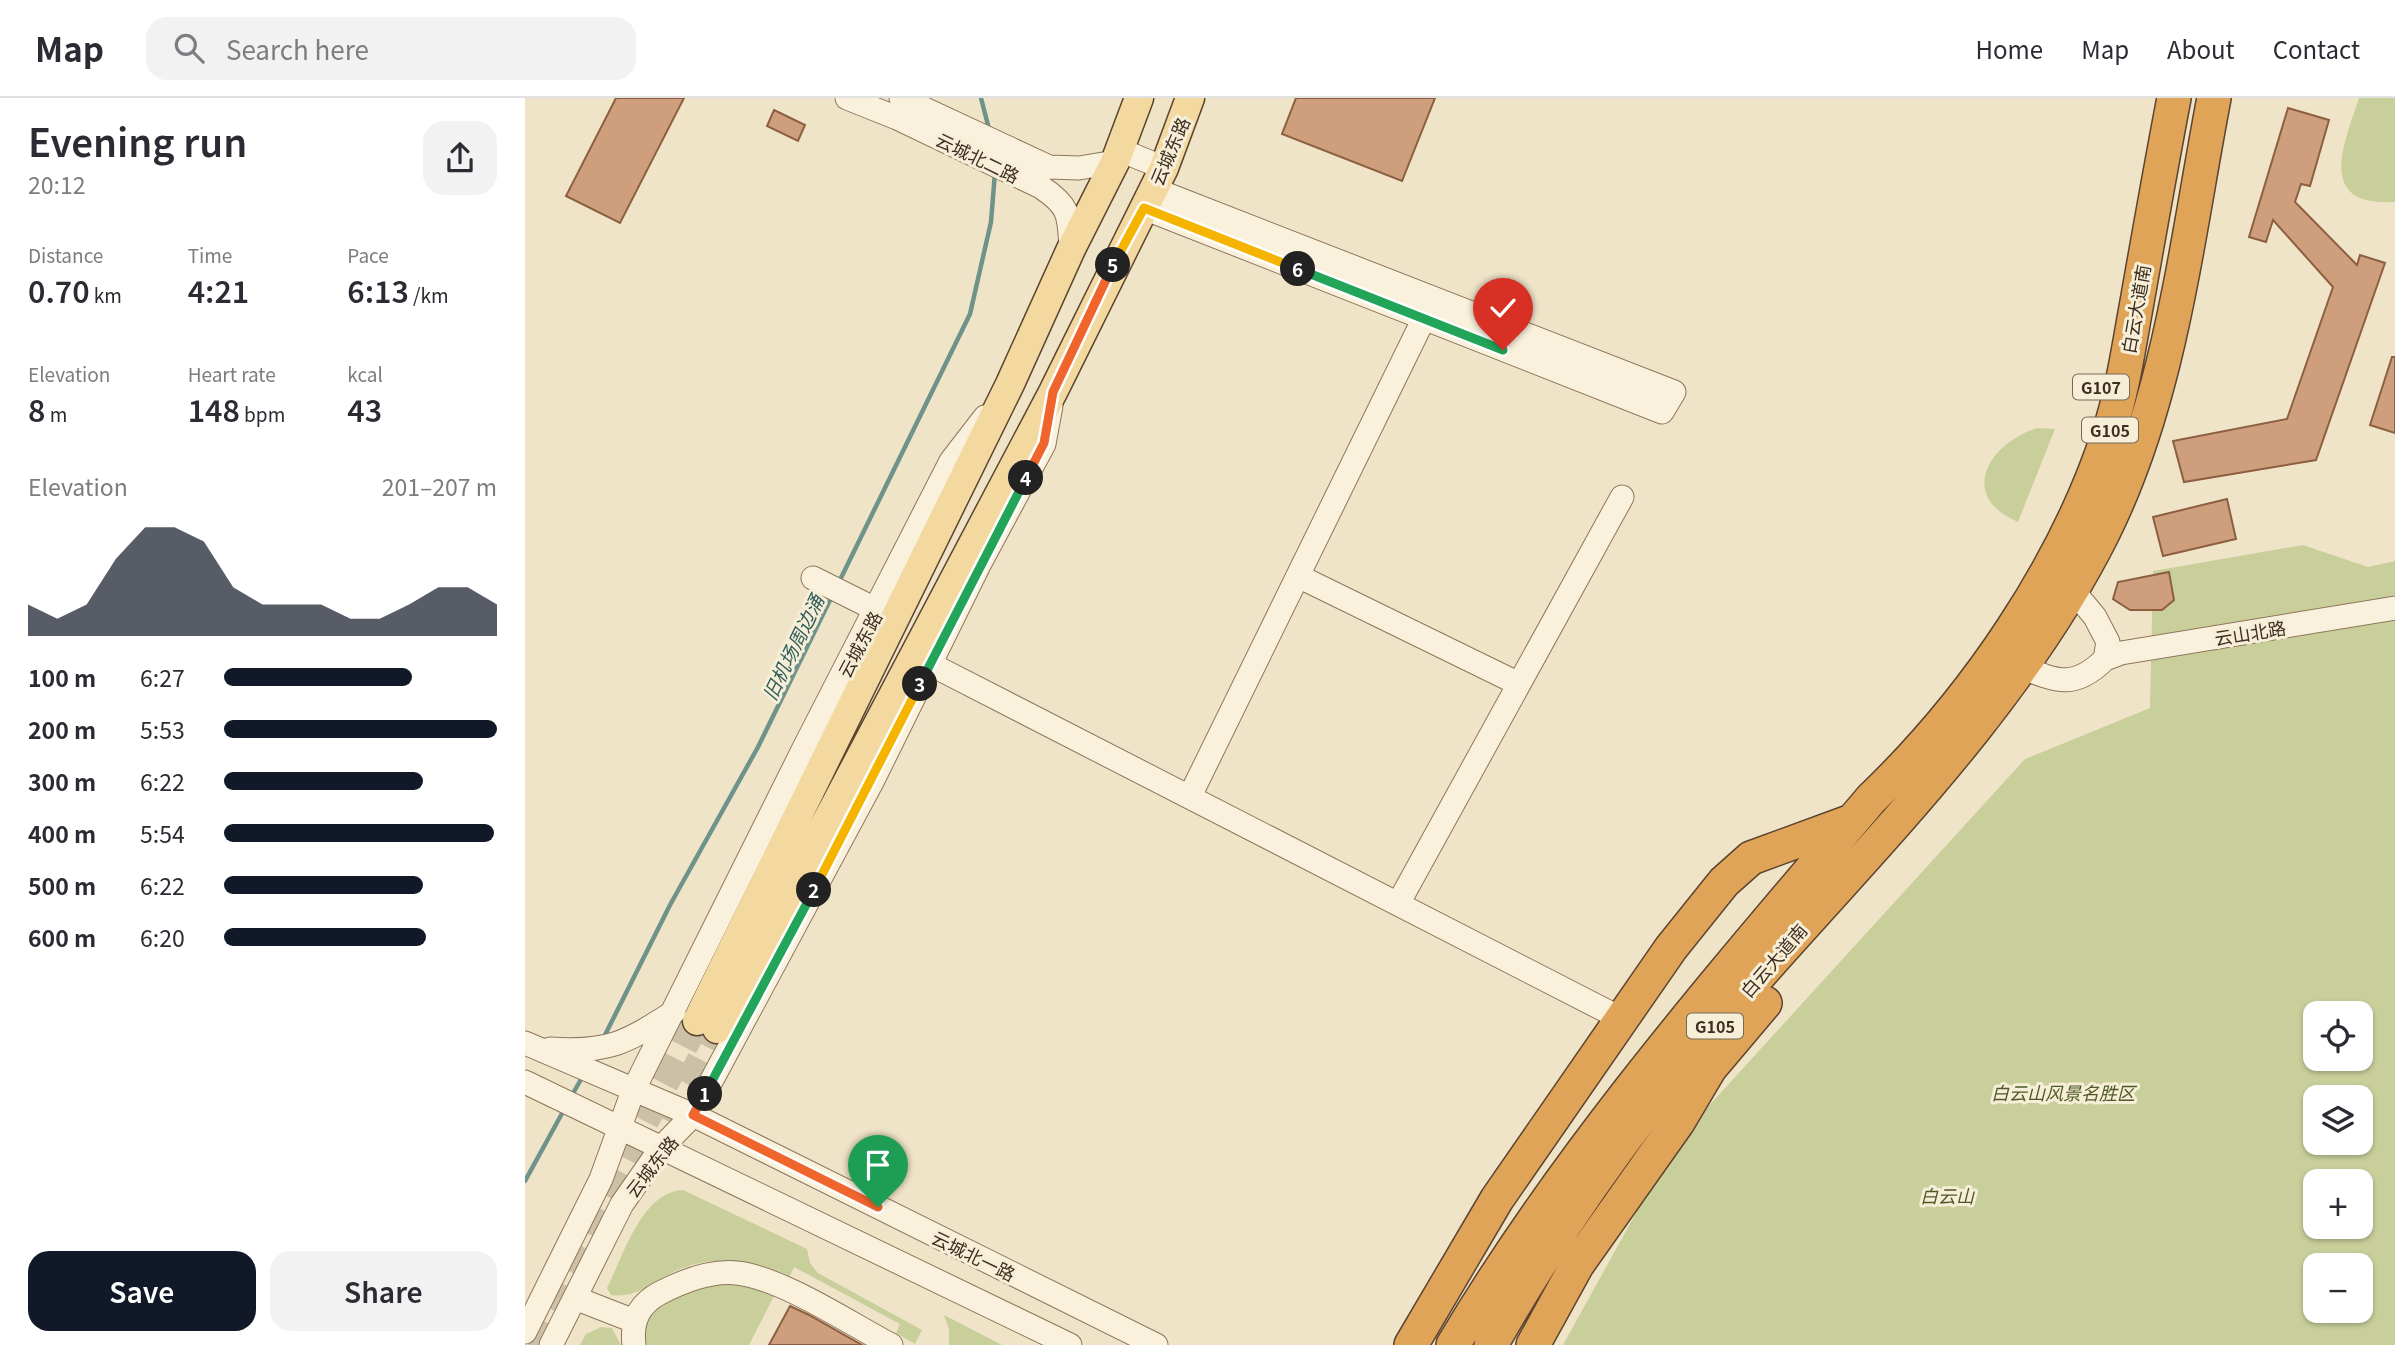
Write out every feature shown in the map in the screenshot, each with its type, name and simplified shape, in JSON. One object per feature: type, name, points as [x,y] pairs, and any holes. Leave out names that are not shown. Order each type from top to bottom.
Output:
[{"type":"highway","name":"白云大道南","points":[[2005,662],[2005,611],[2044,542],[2088,432],[2111,346],[2155,98]]},
{"type":"highway","name":"白云大道南","points":[[2071,588],[2137,388],[2168,178],[2174,98]]},
{"type":"highway","name":"白云大道南","points":[[1491,1345],[1565,1228],[1699,1044],[1971,733],[2066,536],[2110,431],[2168,178],[2192,98]]},
{"type":"highway","name":"白云大道南","points":[[1453,1345],[1504,1263],[1573,1163],[1688,1017],[1852,821],[1958,705],[2005,662],[2044,635],[2113,511],[2148,416],[2168,342],[2214,98]]},
{"type":"highway","points":[[1411,1345],[1441,1289],[1497,1199],[1671,948],[1724,882],[1751,858],[1852,821]]},
{"type":"highway","points":[[1533,1345],[1577,1265],[1678,1122],[1710,1068],[1823,934],[1871,848]]},
{"type":"main road","name":"云城东路","points":[[696,1020],[1010,384],[1071,249],[1118,156],[1139,98]]},
{"type":"main road","name":"云城东路","points":[[696,1020],[1053,392],[1154,188],[1191,98]]},
{"type":"street","name":"云城北二路","points":[[847,98],[901,105],[1028,170],[1041,187],[1066,207],[1071,249]]},
{"type":"street","name":"云城北二路","points":[[1028,170],[1049,167],[1079,168],[1118,156]]},
{"type":"street","points":[[1118,156],[1154,188],[1662,412],[1674,392],[1429,308]]},
{"type":"street","points":[[1190,796],[1429,308]]},
{"type":"street","name":"云城东路","points":[[525,1332],[601,1179],[633,1091],[696,1020],[803,750],[869,607],[951,461],[1010,384]]},
{"type":"street","name":"云城东路","points":[[551,1345],[622,1204],[661,1148],[693,1115],[873,780],[1044,443],[1053,392]]},
{"type":"street","points":[[1399,902],[1622,497]]},
{"type":"street","points":[[1298,576],[1519,684]]},
{"type":"street","points":[[813,578],[869,607]]},
{"type":"street","points":[[2005,662],[2052,680],[2065,681],[2078,680],[2105,659],[2108,642],[2095,617],[2071,588]]},
{"type":"street","name":"云山北路","points":[[2105,659],[2121,653],[2395,608]]},
{"type":"street","points":[[930,664],[1399,902],[1622,1019]]},
{"type":"street","points":[[531,1045],[600,1049],[696,1020]]},
{"type":"street","name":"云城北一路","points":[[531,1045],[693,1115],[1156,1345]]},
{"type":"street","points":[[525,1082],[1070,1345]]},
{"type":"street","points":[[634,1345],[634,1321],[640,1307],[670,1287],[690,1279],[736,1273],[778,1286],[891,1345]]},
{"type":"street","points":[[575,1298],[634,1321]]},
{"type":"green space","points":[[2359,98],[2395,98],[2395,202],[2370,201],[2354,194],[2344,183],[2341,169],[2343,152]]},
{"type":"green space","points":[[2037,428],[2055,429],[2018,522],[2000,511],[1989,499],[1984,485],[1986,472],[1993,458],[2005,446]]},
{"type":"green space","name":"白云山","points":[[2303,545],[2368,567],[2395,561],[2395,1345],[1563,1345],[1674,1144],[2025,759],[2150,708],[2153,571]]},
{"type":"green space","points":[[683,1190],[807,1249],[810,1263],[818,1273],[922,1330],[915,1344],[896,1333],[900,1324],[794,1267],[790,1276],[763,1266],[736,1261],[694,1264],[630,1294],[611,1295],[607,1288],[635,1228],[656,1202],[668,1194]]},
{"type":"green space","points":[[738,1283],[775,1294],[749,1345],[643,1345],[646,1328],[663,1303],[690,1290]]},
{"type":"green space","points":[[944,1315],[1002,1345],[949,1345],[949,1330]]},
{"type":"green space","points":[[601,1327],[612,1328],[621,1345],[580,1345],[586,1334]]},
{"type":"building","points":[[616,98],[684,98],[620,223],[566,196]]},
{"type":"building","points":[[1296,98],[1435,98],[1402,181],[1282,134]]},
{"type":"building","points":[[2288,108],[2329,120],[2310,186],[2301,184],[2295,202],[2357,265],[2360,255],[2385,263],[2316,460],[2184,482],[2173,441],[2287,419],[2333,287],[2273,220],[2266,242],[2249,237]]},
{"type":"building","points":[[774,110],[805,125],[798,141],[767,126]]},
{"type":"building","points":[[2392,357],[2395,357],[2395,433],[2370,425]]},
{"type":"building","points":[[2227,499],[2236,539],[2163,556],[2153,517]]},
{"type":"building","points":[[2169,572],[2174,600],[2162,610],[2130,610],[2113,599],[2118,582]]},
{"type":"building","points":[[790,1306],[809,1315],[862,1345],[769,1345]]},
{"type":"waterway","name":"旧机场周边涌","points":[[981,98],[989,129]]},
{"type":"waterway","name":"旧机场周边涌","points":[[839,582],[970,314],[991,222],[995,172]]},
{"type":"waterway","name":"旧机场周边涌","points":[[603,1039],[670,905],[758,747],[832,596]]},
{"type":"waterway","name":"旧机场周边涌","points":[[571,1097],[584,1074]]},
{"type":"waterway","name":"旧机场周边涌","points":[[525,1181],[565,1108]]},
{"type":"tunnel","points":[[529,1345],[697,1021]]},
{"type":"tunnel","points":[[649,1159],[717,1029]]},
{"type":"route","points":[[878,1207],[693,1115],[873,780],[980,563],[1044,443],[1053,392],[1110,271],[1144,208],[1503,350]]},
{"type":"park label","name":"白云山风景名胜区","points":[[2063,1092]]}]
